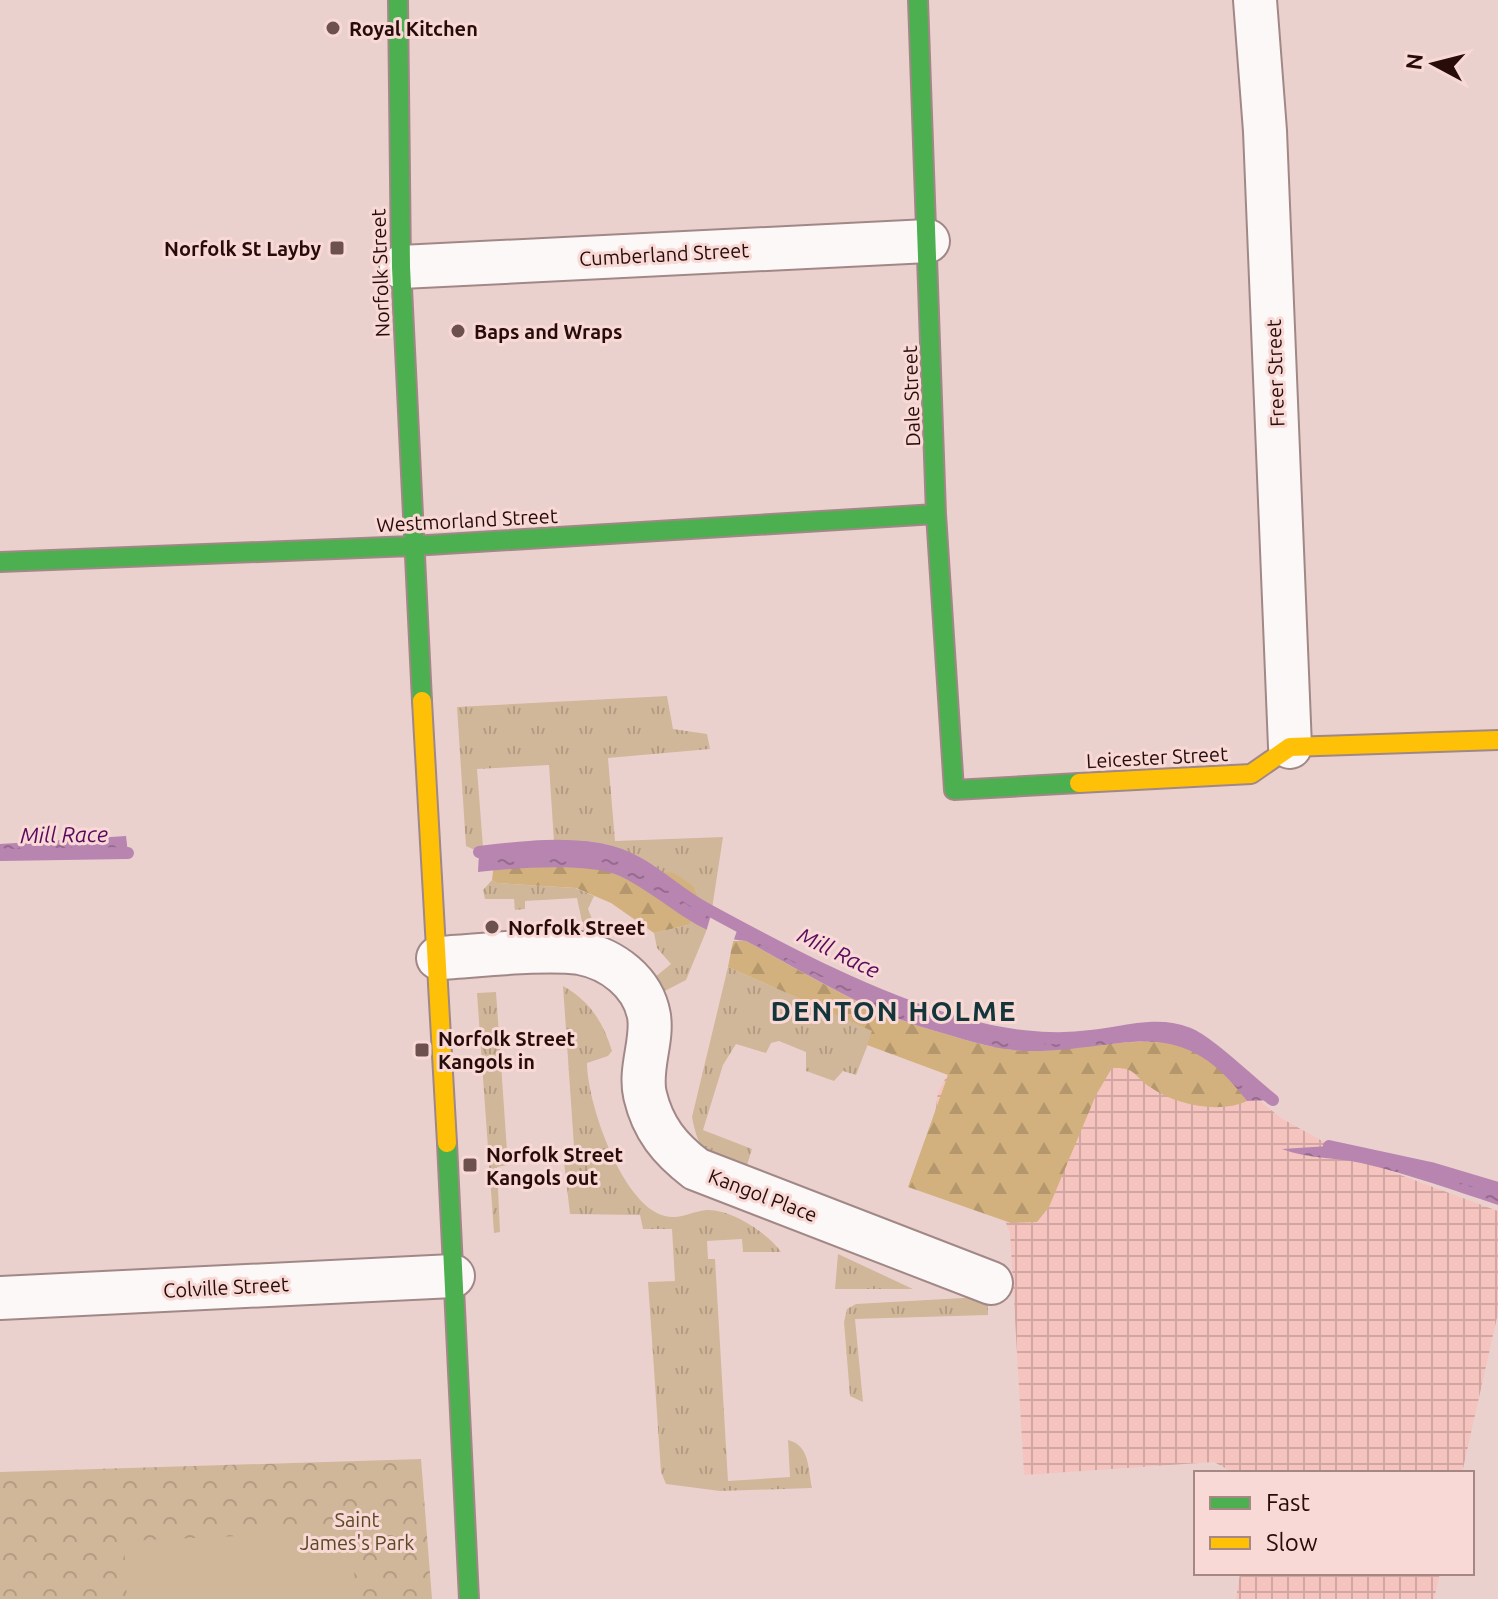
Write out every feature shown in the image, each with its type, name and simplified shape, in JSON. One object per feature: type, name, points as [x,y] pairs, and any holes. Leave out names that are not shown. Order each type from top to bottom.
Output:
[{"type":"street","name":"Norfolk Street","points":[[398,0],[401,267],[412,546],[438,958],[469,1599]]},
{"type":"street","name":"Dale Street","points":[[918,0],[936,514],[943,664],[954,790]]},
{"type":"street","name":"Freer Street","points":[[1255,0],[1265,131],[1290,747]]},
{"type":"street","name":"Cumberland Street","points":[[401,267],[928,241]]},
{"type":"street","name":"Westmorland Street","points":[[0,562],[412,546],[936,514]]},
{"type":"street","points":[[1290,747],[1498,740]]},
{"type":"street","name":"Leicester Street","points":[[954,790],[1251,774],[1290,747]]},
{"type":"street","name":"Kangol Place","points":[[438,958],[578,953],[602,959],[624,973],[640,993],[649,1017],[644,1092],[653,1123],[671,1149],[696,1169],[991,1283]]},
{"type":"street","name":"Colville Street","points":[[0,1298],[453,1276]]},
{"type":"shaded area","points":[[1132,1035],[1177,1047],[1212,1062],[1281,1118],[1349,1156],[1498,1211],[1498,1313],[1462,1471],[1230,1471],[1214,1462],[1024,1475],[1010,1232],[1004,1219],[929,1159],[938,1092],[961,1050]]},
{"type":"shaded area","points":[[1240,1575],[1440,1575],[1434,1599],[1236,1599]]},
{"type":"green space","points":[[667,696],[673,729],[707,734],[710,749],[608,758],[615,841],[723,837],[710,922],[686,980],[659,994],[649,982],[671,964],[657,948],[654,933],[688,925],[647,871],[629,855],[554,842],[549,765],[477,769],[483,847],[479,852],[466,846],[457,707]]},
{"type":"green space","points":[[554,842],[629,855],[647,871],[674,873],[693,886],[699,901],[698,911],[688,925],[654,933],[611,903],[576,888],[497,883],[492,880],[495,854],[483,847]]},
{"type":"green space","points":[[492,880],[497,883],[575,888],[594,896],[588,909],[594,924],[585,936],[577,898],[525,901],[525,909],[515,910],[514,899],[485,899],[483,890]]},
{"type":"green space","points":[[733,941],[746,941],[883,1013],[982,1044],[1033,1051],[1143,1042],[1185,1046],[1214,1063],[1247,1101],[1224,1107],[1185,1103],[1160,1093],[1131,1071],[1112,1068],[1096,1095],[1049,1207],[1037,1222],[1011,1223],[908,1187],[948,1075],[867,1045],[872,1031],[728,967]]},
{"type":"green space","points":[[728,967],[873,1031],[856,1075],[843,1071],[834,1081],[806,1071],[806,1052],[779,1041],[771,1043],[766,1053],[736,1044],[723,1065],[703,1130],[752,1149],[743,1178],[708,1155],[698,1140],[692,1117]]},
{"type":"green space","points":[[563,986],[588,1006],[600,1022],[612,1051],[608,1056],[587,1063],[589,1080],[600,1126],[621,1173],[635,1193],[649,1208],[665,1216],[676,1217],[707,1210],[727,1213],[758,1230],[781,1252],[743,1252],[742,1239],[707,1241],[708,1259],[715,1259],[728,1481],[790,1477],[788,1440],[804,1452],[812,1488],[720,1491],[666,1484],[661,1472],[648,1282],[675,1281],[672,1229],[643,1229],[640,1215],[570,1214],[564,1162],[575,1161]]},
{"type":"green space","points":[[496,992],[508,1165],[497,1167],[500,1232],[494,1233],[477,993]]},
{"type":"green space","points":[[838,1254],[913,1289],[835,1289]]},
{"type":"green space","points":[[988,1298],[988,1315],[855,1319],[863,1402],[850,1396],[844,1322],[847,1309],[856,1304]]},
{"type":"green space","name":"Saint James's Park","points":[[421,1459],[432,1599],[0,1599],[0,1472]]},
{"type":"green space","points":[[353,1531],[355,1599],[127,1599],[124,1541]]},
{"type":"water","points":[[126,836],[128,853],[0,855],[0,844]]},
{"type":"water","points":[[592,848],[639,865],[703,907],[796,957],[860,987],[925,1012],[990,1031],[1024,1036],[1091,1036],[1151,1028],[1187,1033],[1207,1045],[1273,1100],[1247,1101],[1222,1073],[1198,1055],[1174,1045],[1125,1042],[1020,1051],[982,1044],[907,1022],[837,991],[746,941],[712,932],[636,884],[607,872],[550,867],[478,872],[479,852]]},
{"type":"water","points":[[1329,1146],[1431,1168],[1498,1188],[1498,1205],[1379,1167],[1301,1155],[1282,1149]]},
{"type":"pier","points":[[713,908],[740,922],[732,945],[706,932]]},
{"type":"waterway","name":"Mill Race","points":[[479,852],[563,846],[612,852],[637,863],[693,901],[766,941],[893,1000],[959,1023],[1025,1036],[1075,1038],[1152,1028],[1176,1030],[1207,1045],[1273,1100]]},
{"type":"waterway","name":"Mill Race","points":[[0,855],[128,853]]},
{"type":"waterway","points":[[1329,1146],[1431,1168],[1498,1188]]},
{"type":"traffic: fast","points":[[398,0],[401,267],[422,701]]},
{"type":"traffic: fast","points":[[918,0],[936,514],[954,790],[1079,783]]},
{"type":"traffic: fast","points":[[0,562],[412,546],[936,514]]},
{"type":"traffic: fast","points":[[447,1143],[469,1599]]},
{"type":"traffic: slow","points":[[422,701],[447,1143]]},
{"type":"traffic: slow","points":[[1079,783],[1251,774],[1290,747],[1498,740]]},
{"type":"place","name":"Royal Kitchen","points":[[333,28]]},
{"type":"place","name":"Norfolk St Layby","points":[[337,248]]},
{"type":"place","name":"Baps and Wraps","points":[[458,331]]},
{"type":"place","name":"Norfolk Street","points":[[492,927]]},
{"type":"place","name":"Norfolk Street Kangols in","points":[[422,1050]]},
{"type":"place","name":"Norfolk Street Kangols out","points":[[470,1165]]},
{"type":"district","name":"DENTON HOLME","points":[[894,1010]]}]
